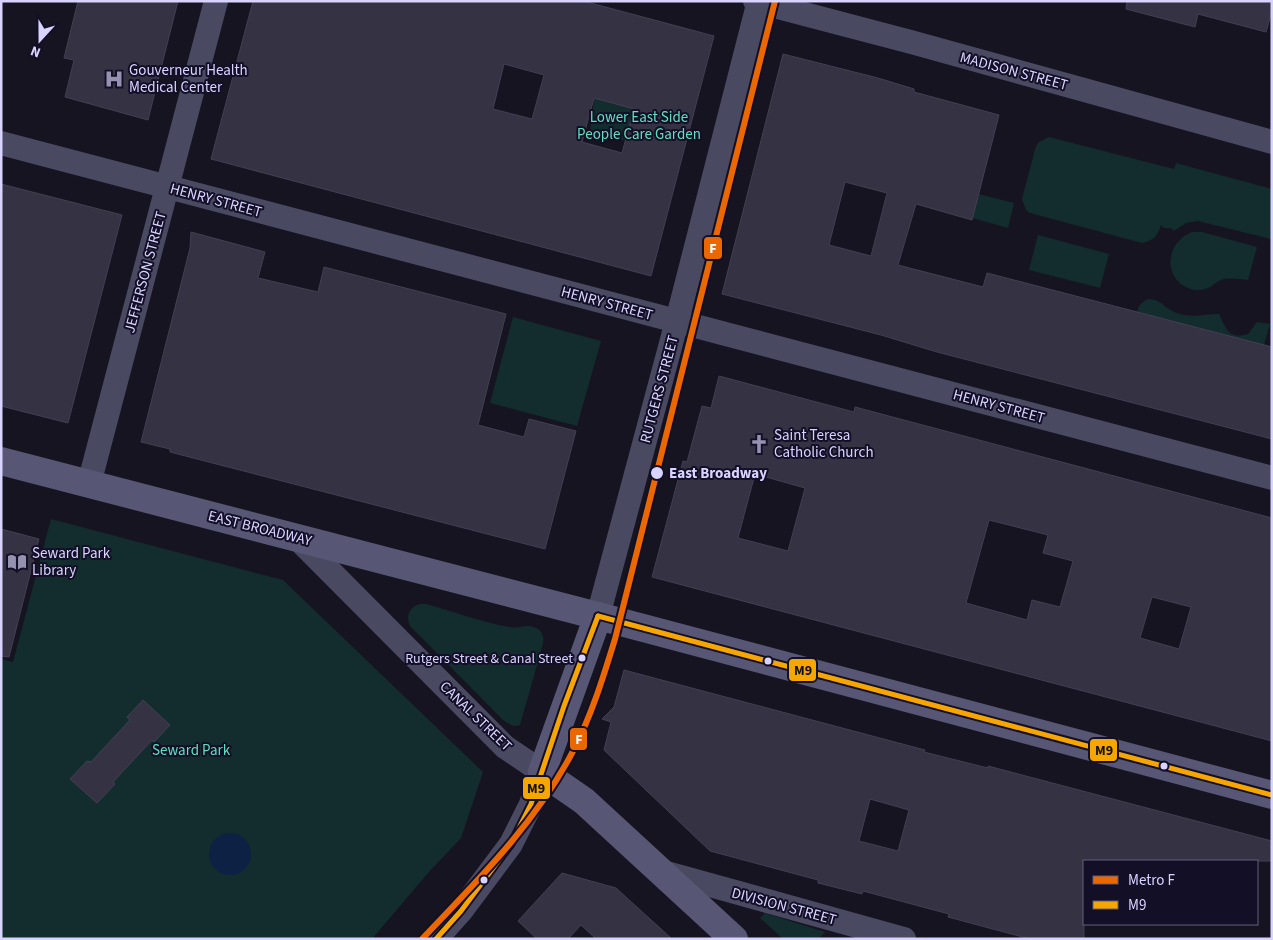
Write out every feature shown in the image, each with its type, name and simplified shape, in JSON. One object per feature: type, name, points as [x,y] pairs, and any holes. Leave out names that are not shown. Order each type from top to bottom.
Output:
[{"type":"main road","name":"EAST BROADWAY","points":[[1,461],[598,616],[1272,795]]},
{"type":"main road","name":"RUTGERS STREET","points":[[542,772],[598,616]]},
{"type":"main road","name":"CANAL STREET","points":[[542,772],[584,800],[734,939]]},
{"type":"street","name":"JEFFERSON STREET","points":[[89,484],[216,1]]},
{"type":"street","name":"MADISON STREET","points":[[758,2],[1272,142]]},
{"type":"street","name":"RUTGERS STREET","points":[[598,616],[677,321],[758,2]]},
{"type":"street","name":"HENRY STREET","points":[[1,143],[1272,478]]},
{"type":"street","name":"CANAL STREET","points":[[296,538],[505,747],[542,772]]},
{"type":"street","points":[[436,939],[461,911],[511,844],[531,804],[542,772]]},
{"type":"street","name":"DIVISION STREET","points":[[663,872],[843,931],[904,939]]},
{"type":"green space","name":"Lower East Side People Care Garden","points":[[594,98],[618,105],[633,105],[682,156],[590,131]]},
{"type":"green space","points":[[1049,137],[1174,169],[1176,163],[1272,189],[1271,239],[1198,221],[1186,223],[1174,231],[1161,225],[1154,237],[1142,243],[1030,213],[1026,210],[1022,199],[1036,146],[1039,142]]},
{"type":"green space","points":[[979,194],[1014,203],[1008,228],[972,218]]},
{"type":"green space","points":[[1192,232],[1202,232],[1257,247],[1248,280],[1224,279],[1208,288],[1198,290],[1193,290],[1180,284],[1173,273],[1170,263],[1171,257],[1178,241]]},
{"type":"green space","points":[[1038,235],[1109,254],[1100,288],[1029,270]]},
{"type":"green space","points":[[1149,299],[1156,300],[1180,314],[1192,316],[1219,314],[1229,332],[1236,335],[1248,334],[1257,322],[1270,324],[1264,345],[1137,312],[1141,304]]},
{"type":"green space","points":[[513,317],[601,341],[577,426],[490,403]]},
{"type":"green space","name":"Seward Park","points":[[51,519],[283,580],[483,772],[461,838],[428,873],[372,939],[1,939],[1,659],[13,662]]},
{"type":"green space","points":[[426,604],[500,625],[513,627],[529,626],[536,628],[542,633],[543,644],[520,725],[513,725],[502,719],[410,626],[409,612],[416,605]]},
{"type":"green space","points":[[765,913],[825,932],[818,939],[783,939],[760,918]]},
{"type":"water","points":[[230,833],[245,839],[251,854],[245,869],[230,875],[215,869],[209,854],[215,839]]},
{"type":"building","name":"Gouverneur Health Medical Center","points":[[78,1],[178,1],[148,120],[65,97],[74,60],[64,58]]},
{"type":"building","points":[[253,1],[583,1],[714,36],[651,276],[211,159]],"holes":[[[504,64],[544,75],[532,119],[493,109]],[[594,98],[634,109],[622,153],[582,142]]]},
{"type":"building","points":[[1127,1],[1272,1],[1272,11],[1266,32],[1198,14],[1195,27],[1126,9]]},
{"type":"building","points":[[783,54],[878,78],[914,89],[914,92],[999,115],[972,220],[916,204],[898,265],[983,287],[987,273],[1272,347],[1272,439],[937,352],[881,335],[722,294]],"holes":[[[845,182],[887,193],[871,256],[829,245]]]},
{"type":"building","points":[[1,184],[122,215],[68,423],[1,406]]},
{"type":"building","points":[[191,232],[265,252],[258,278],[318,292],[324,267],[506,314],[478,425],[524,437],[529,419],[576,431],[545,549],[170,452],[170,449],[141,442],[190,248]]},
{"type":"building","points":[[719,376],[854,412],[855,407],[1272,518],[1272,741],[652,577],[683,461],[687,462],[702,406],[711,408]],"holes":[[[755,474],[805,488],[788,551],[738,538]],[[989,520],[1048,535],[1043,553],[1073,561],[1060,607],[1032,600],[1027,620],[966,603]],[[1152,597],[1191,607],[1179,649],[1140,638]]]},
{"type":"building","name":"Seward Park Library","points":[[1,529],[39,539],[9,657],[1,656]]},
{"type":"building","points":[[624,670],[925,750],[924,752],[988,768],[988,766],[1272,841],[1272,861],[1083,860],[1084,939],[1030,939],[948,917],[949,914],[863,891],[862,894],[818,883],[818,880],[710,851],[604,750],[611,722],[602,719],[614,707]],"holes":[[[870,799],[909,810],[898,851],[859,841]]]},
{"type":"building","points":[[143,700],[170,725],[154,742],[152,740],[113,782],[115,784],[97,803],[70,779],[87,761],[91,762],[130,720],[127,717]]},
{"type":"building","points":[[562,873],[616,888],[672,939],[596,939],[581,925],[568,939],[537,939],[518,921]]},
{"type":"metro line","name":"F","points":[[422,939],[523,828],[557,779],[572,753],[591,711],[615,639],[775,1]]},
{"type":"transit line","name":"M9","points":[[598,616],[1272,795]]},
{"type":"transit line","name":"M9","points":[[436,939],[461,911],[511,844],[531,804],[564,706],[598,616]]},
{"type":"place","name":"Gouverneur Health Medical Center","points":[[114,79]]},
{"type":"place","name":"Saint Teresa Catholic Church","points":[[759,444]]},
{"type":"place","name":"East Broadway","points":[[657,473]]},
{"type":"place","name":"Seward Park Library","points":[[17,562]]},
{"type":"place","name":"Rutgers Street & Canal Street","points":[[582,658]]}]
